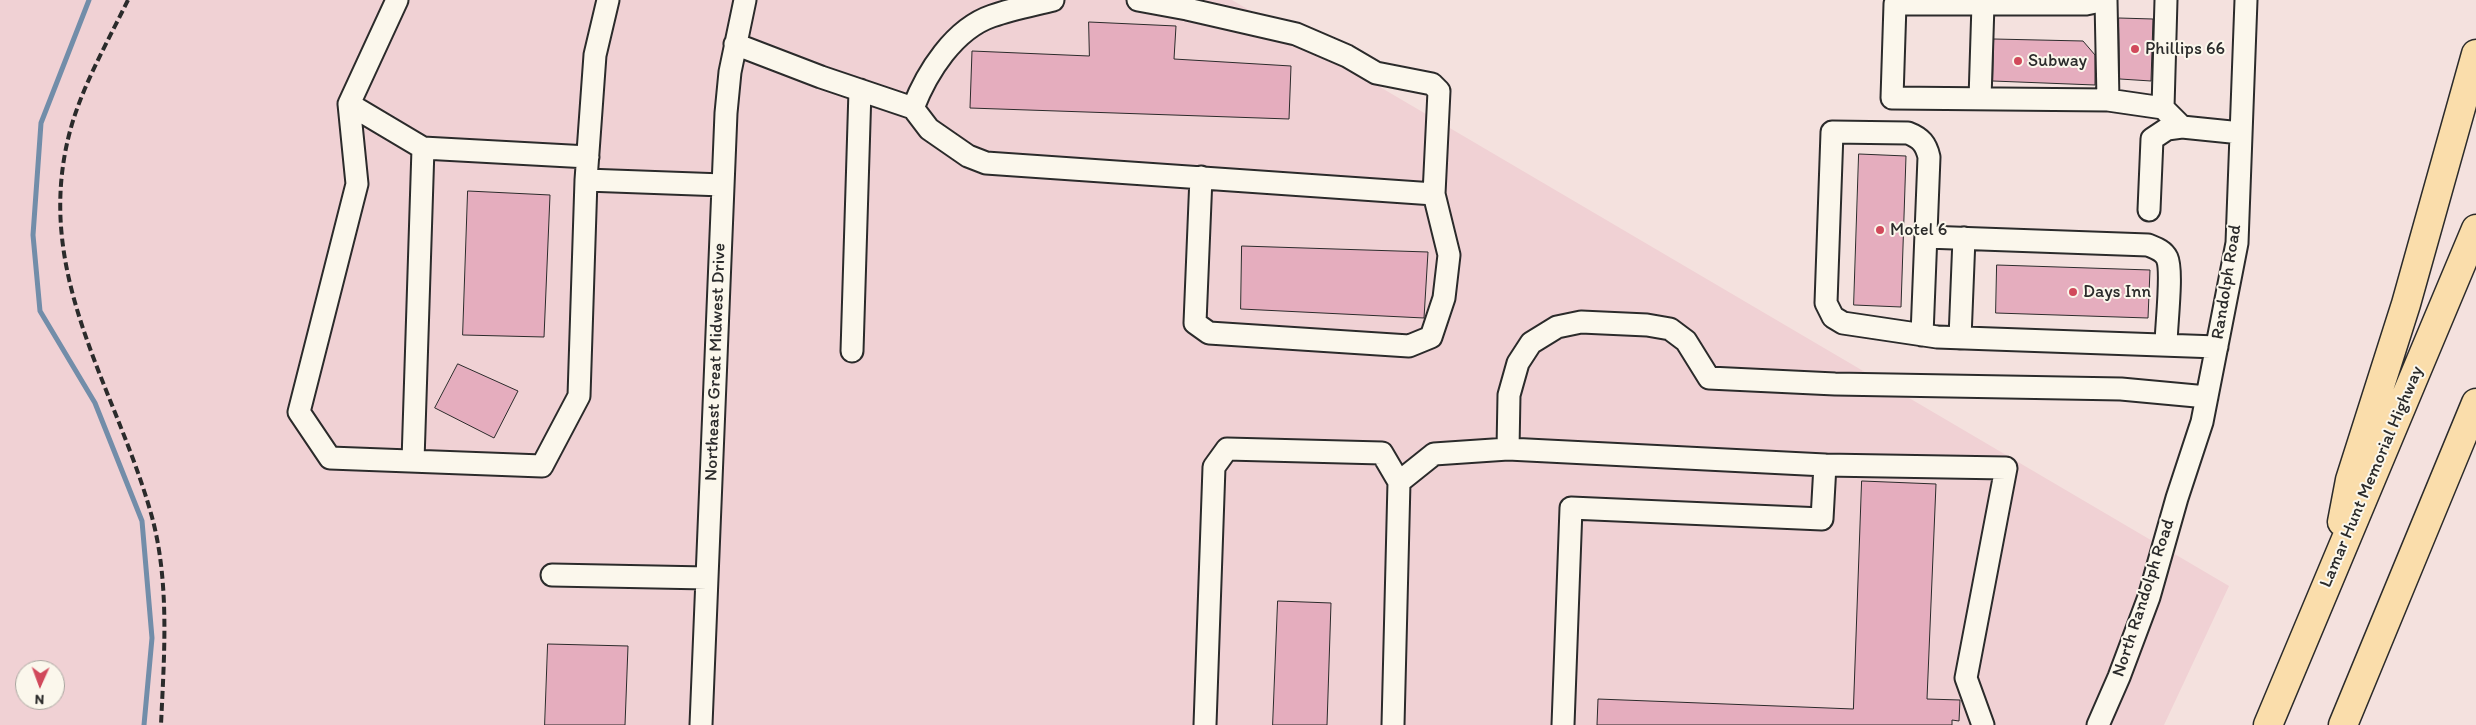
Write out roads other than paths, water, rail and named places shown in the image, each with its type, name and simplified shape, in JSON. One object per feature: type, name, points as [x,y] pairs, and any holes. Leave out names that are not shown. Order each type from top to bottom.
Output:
[{"type":"highway","points":[[2336,566],[2350,480],[2406,304],[2476,54]]},
{"type":"highway","name":"Lamar Hunt Memorial Highway","points":[[2268,725],[2476,229]]},
{"type":"highway","points":[[2343,725],[2476,403]]},
{"type":"street","points":[[397,0],[349,104],[357,184],[299,412],[330,458],[542,466],[578,396],[586,180],[595,55],[608,0]]},
{"type":"street","name":"Northeast Great Midwest Drive","points":[[701,725],[726,113],[735,44],[745,0]]},
{"type":"street","points":[[913,108],[922,86],[956,38],[990,16],[1052,0]]},
{"type":"street","points":[[1138,0],[1187,9],[1296,34],[1321,44],[1376,73],[1432,84],[1439,91],[1434,194],[1449,255],[1444,298],[1431,337],[1409,346],[1209,333],[1195,323],[1201,177]]},
{"type":"street","points":[[2108,100],[2106,0],[2086,4],[1895,4],[1892,98],[2108,100],[2163,108],[2182,126]]},
{"type":"street","points":[[2163,108],[2166,0]]},
{"type":"street","name":"Randolph Road","points":[[2177,498],[2202,422],[2236,243],[2246,0]]},
{"type":"street","points":[[1980,99],[1983,4]]},
{"type":"street","points":[[735,44],[913,108],[929,129],[968,156],[986,163],[1434,194]]},
{"type":"street","points":[[852,351],[860,90]]},
{"type":"street","points":[[349,104],[423,148],[588,157]]},
{"type":"street","points":[[2149,210],[2152,139],[2167,129],[2182,126],[2241,133]]},
{"type":"street","points":[[1922,335],[1929,157],[1926,145],[1917,137],[1908,133],[1832,132],[1826,303],[1833,317],[1843,324],[1922,335],[1960,338],[2216,347]]},
{"type":"street","points":[[414,461],[423,148]]},
{"type":"street","points":[[586,180],[723,185]]},
{"type":"street","points":[[1926,237],[2148,245],[2159,249],[2167,258],[2169,272],[2166,345]]},
{"type":"street","points":[[1960,338],[1964,238]]},
{"type":"street","points":[[1508,449],[1510,395],[1518,363],[1531,343],[1557,327],[1581,322],[1647,325],[1670,329],[1686,340],[1709,378],[1835,384],[2120,389],[2207,397]]},
{"type":"street","points":[[1205,725],[1214,467],[1227,449],[1382,453],[1399,482],[1393,725]]},
{"type":"street","points":[[1399,482],[1434,454],[1508,449],[1825,465],[2006,468],[1966,678],[1983,725]]},
{"type":"street","points":[[1563,725],[1571,508],[1822,519],[1825,465]]},
{"type":"street","name":"North Randolph Road","points":[[2098,725],[2119,677],[2149,597],[2177,498]]},
{"type":"street","points":[[552,575],[707,578]]},
{"type":"waterway","points":[[89,0],[41,123],[33,235],[40,311],[95,403],[142,521],[152,638],[144,725]]},
{"type":"railway","points":[[128,0],[90,77],[72,124],[62,178],[61,229],[69,278],[82,325],[136,468],[158,542],[164,594],[161,725]]},
{"type":"place","name":"Phillips 66","points":[[2135,49]]},
{"type":"place","name":"Subway","points":[[2018,61]]},
{"type":"place","name":"Motel 6","points":[[1880,230]]},
{"type":"place","name":"Days Inn","points":[[2073,292]]}]
